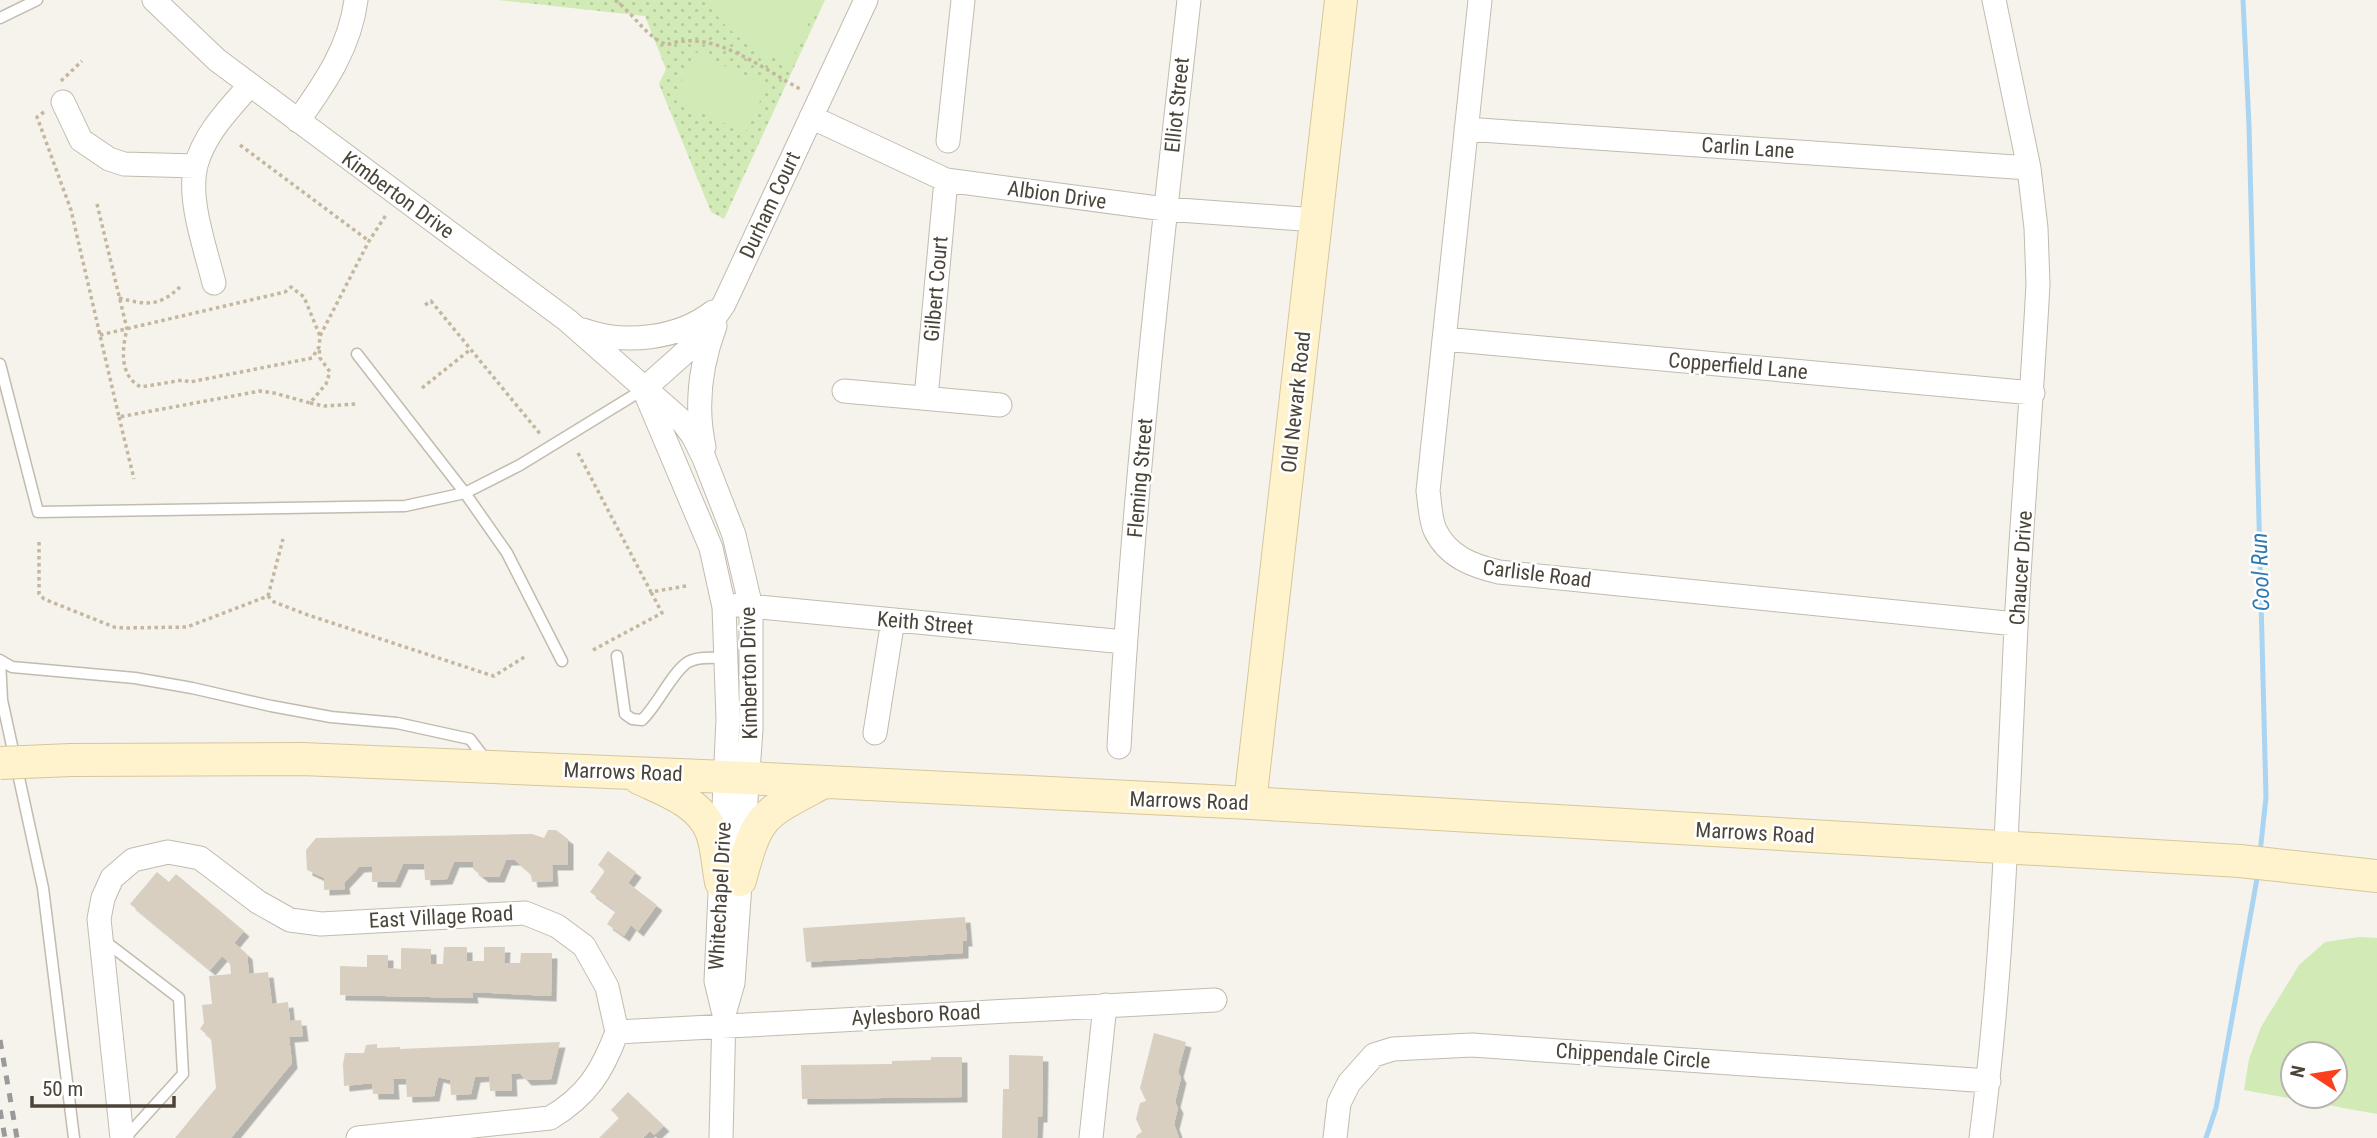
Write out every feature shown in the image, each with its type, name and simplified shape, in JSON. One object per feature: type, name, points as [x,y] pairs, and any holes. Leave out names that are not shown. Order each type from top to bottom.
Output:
[{"type":"street","name":"Kimberton Drive","points":[[154,0],[188,35],[250,85],[577,328],[682,421],[693,436],[734,535],[751,607],[751,729],[737,777]]},
{"type":"street","points":[[298,121],[340,56],[354,18],[356,0]]},
{"type":"street","name":"Durham Court","points":[[644,389],[700,339],[724,304],[866,0]]},
{"type":"street","points":[[948,141],[963,0]]},
{"type":"street","name":"Elliot Street","points":[[1165,209],[1189,0]]},
{"type":"street","name":"Old Newark Road","points":[[1250,803],[1341,0]]},
{"type":"street","name":"Carlisle Road","points":[[1480,0],[1428,491],[1435,530],[1453,552],[1472,566],[1499,572],[2017,624]]},
{"type":"street","name":"Chaucer Drive","points":[[1981,1138],[1989,1082],[2007,848],[2017,624],[2038,284],[2036,228],[2029,168],[1994,0]]},
{"type":"street","points":[[214,283],[197,209],[196,166],[217,125],[250,85]]},
{"type":"street","points":[[55,98],[81,140],[108,159],[124,164],[196,166]]},
{"type":"street","name":"Albion Drive","points":[[816,108],[946,180],[1165,209],[1316,220]]},
{"type":"street","name":"Carlin Lane","points":[[1466,129],[2029,168]]},
{"type":"street","name":"Gilbert Court","points":[[926,398],[946,180]]},
{"type":"street","name":"Fleming Street","points":[[1119,747],[1125,642],[1165,209]]},
{"type":"street","points":[[577,328],[602,337],[667,334],[688,328],[724,304]]},
{"type":"street","points":[[710,474],[698,404],[708,345],[724,304]]},
{"type":"street","name":"Copperfield Lane","points":[[1444,339],[2033,393]]},
{"type":"street","name":"Kimberton Drive","points":[[644,389],[712,548],[724,607],[728,719],[737,777]]},
{"type":"street","points":[[844,391],[1000,405]]},
{"type":"street","name":"Keith Street","points":[[724,607],[751,607],[1125,642]]},
{"type":"street","points":[[875,733],[893,620]]},
{"type":"street","name":"Marrows Road","points":[[0,763],[302,759],[737,777],[1250,803],[2254,862],[2377,876]]},
{"type":"street","points":[[628,772],[699,810],[712,832],[731,881]]},
{"type":"street","name":"Whitechapel Drive","points":[[721,1138],[724,1020],[716,981],[731,881],[737,777]]},
{"type":"street","points":[[731,881],[762,820],[773,809],[824,782]]},
{"type":"street","name":"East Village Road","points":[[124,1138],[99,919],[103,898],[112,878],[133,860],[168,852],[200,858],[258,902],[290,920],[321,924],[525,912],[557,926],[584,946],[607,987],[617,1032]]},
{"type":"street","name":"Aylesboro Road","points":[[617,1032],[724,1020],[1216,1000]]},
{"type":"street","points":[[1091,1138],[1105,1005]]},
{"type":"street","points":[[358,1138],[550,1118],[586,1091],[607,1060],[617,1032]]},
{"type":"street","name":"Chippendale Circle","points":[[1335,1138],[1339,1102],[1349,1083],[1374,1055],[1393,1049],[1472,1045],[1989,1082]]},
{"type":"lane","points":[[0,18],[37,0]]},
{"type":"lane","points":[[357,354],[507,553],[562,661]]},
{"type":"lane","points":[[0,364],[38,512],[405,506],[464,493],[520,465],[644,389]]},
{"type":"lane","points":[[617,656],[625,714],[632,719],[642,720],[653,710],[680,669],[689,662],[727,658]]},
{"type":"lane","points":[[0,660],[12,667],[135,678],[331,717],[397,723],[470,739],[490,766]]},
{"type":"lane","points":[[0,660],[2,700],[43,888],[74,1138]]},
{"type":"lane","points":[[101,939],[179,998],[183,1074],[124,1138]]},
{"type":"path","points":[[615,0],[659,42],[667,45],[678,41],[699,40],[718,44],[816,108]]},
{"type":"path","points":[[82,61],[44,113],[37,117],[71,210],[134,479]]},
{"type":"path","points":[[240,145],[369,241]]},
{"type":"path","points":[[97,204],[127,329],[123,343],[127,374],[135,384],[141,387],[183,380],[190,382],[312,358],[319,347]]},
{"type":"path","points":[[310,403],[326,384],[330,372],[320,358],[320,336],[369,241],[386,215]]},
{"type":"path","points":[[119,298],[138,303],[155,303],[171,296],[180,287]]},
{"type":"path","points":[[100,335],[285,292],[291,287],[303,297],[320,336]]},
{"type":"path","points":[[425,305],[432,301],[541,435]]},
{"type":"path","points":[[422,388],[471,349]]},
{"type":"path","points":[[119,417],[260,391],[324,406],[357,404]]},
{"type":"path","points":[[578,453],[662,613],[593,650]]},
{"type":"path","points":[[268,596],[284,539]]},
{"type":"path","points":[[39,542],[39,594],[44,599],[114,627],[187,627],[268,596]]},
{"type":"path","points":[[651,592],[686,586]]},
{"type":"path","points":[[268,596],[274,602],[308,615],[494,676],[526,656]]},
{"type":"green space","points":[[498,0],[825,0],[724,219],[711,212],[659,84],[666,69],[645,16]]},
{"type":"green space","points":[[705,0],[819,0],[791,62],[765,55],[753,48],[731,31]]},
{"type":"green space","points":[[695,52],[767,86],[745,133],[673,99]]},
{"type":"green space","points":[[2359,937],[2377,938],[2377,1114],[2349,1109],[2349,1040],[2279,1040],[2279,1096],[2244,1090],[2249,1059],[2261,1027],[2299,965],[2325,942]]},
{"type":"building","points":[[548,830],[556,830],[568,839],[568,865],[552,865],[553,881],[532,882],[531,874],[515,860],[506,860],[499,877],[483,877],[473,869],[473,862],[454,862],[447,879],[425,880],[424,864],[403,864],[395,882],[372,882],[372,866],[359,867],[344,883],[345,889],[324,890],[324,878],[307,870],[306,850],[316,838],[532,834],[544,838]]},
{"type":"building","points":[[608,851],[636,872],[628,883],[657,905],[638,931],[631,925],[624,936],[607,924],[616,911],[590,892],[605,871],[598,865]]},
{"type":"building","points":[[157,872],[169,882],[176,874],[244,931],[234,943],[247,954],[249,974],[268,972],[272,1004],[288,1002],[290,1021],[301,1020],[303,1036],[289,1037],[292,1063],[231,1138],[175,1138],[216,1088],[211,1038],[200,1029],[204,1023],[202,1005],[212,1004],[209,976],[231,974],[230,963],[222,956],[210,970],[130,904]]},
{"type":"building","points":[[965,917],[967,941],[963,941],[963,953],[806,962],[803,928]]},
{"type":"building","points":[[444,947],[467,947],[467,961],[484,961],[484,947],[505,947],[504,963],[520,963],[521,953],[552,953],[551,996],[472,992],[473,998],[340,995],[340,966],[367,967],[367,955],[388,955],[388,968],[401,969],[401,948],[431,949],[431,964],[443,964]]},
{"type":"building","points":[[1154,1033],[1186,1042],[1178,1072],[1181,1078],[1175,1102],[1178,1108],[1174,1124],[1179,1138],[1136,1138],[1142,1132],[1136,1119],[1140,1103],[1146,1101],[1140,1088]]},
{"type":"building","points":[[560,1042],[551,1079],[526,1080],[520,1073],[511,1074],[512,1091],[490,1091],[489,1076],[475,1077],[471,1094],[451,1095],[450,1080],[438,1077],[434,1096],[407,1097],[406,1079],[393,1079],[394,1094],[373,1094],[372,1083],[344,1086],[345,1053],[364,1053],[366,1045],[377,1044],[377,1048],[400,1049]]},
{"type":"building","points":[[1009,1055],[1043,1056],[1042,1117],[1038,1117],[1037,1138],[1002,1138],[1003,1089],[1009,1089]]},
{"type":"building","points":[[931,1057],[962,1057],[962,1097],[802,1099],[801,1065],[892,1064],[892,1061],[931,1060]]},
{"type":"building","points":[[628,1092],[664,1126],[654,1135],[650,1131],[643,1138],[599,1138],[619,1118],[611,1110]]},
{"type":"waterway","name":"Cool Run","points":[[2243,0],[2249,125],[2266,797],[2260,853]]},
{"type":"waterway","name":"Cool Run","points":[[2206,1138],[2216,1108],[2258,873]]},
{"type":"railway","points":[[0,1040],[17,1138]]},
{"type":"railway","points":[[0,1110],[5,1138]]}]
